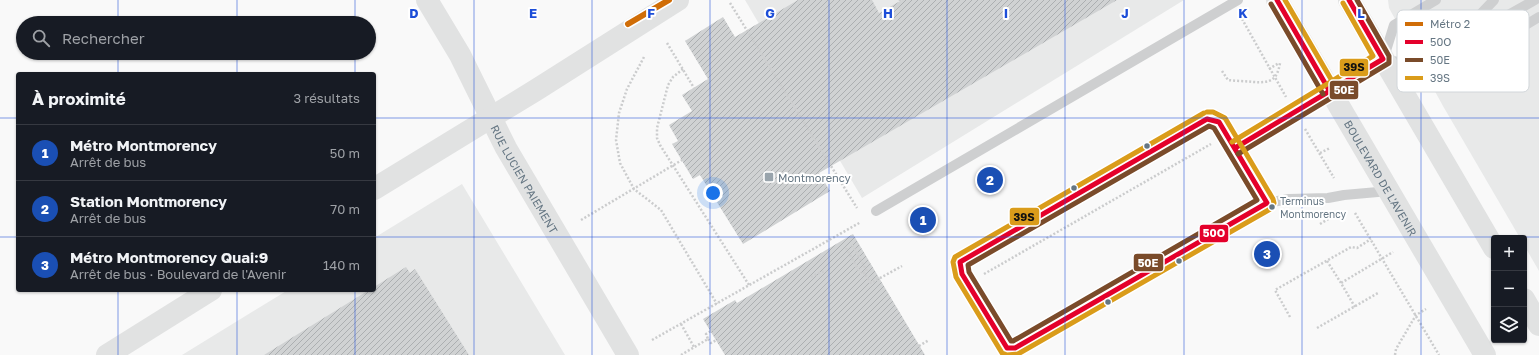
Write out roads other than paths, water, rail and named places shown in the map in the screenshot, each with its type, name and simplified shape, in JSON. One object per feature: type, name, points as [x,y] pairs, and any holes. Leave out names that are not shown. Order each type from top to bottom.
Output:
[{"type":"street","name":"RUE LUCIEN PAIEMENT","points":[[427,0],[460,55],[506,148],[628,355]]},
{"type":"street","points":[[376,188],[678,0]]},
{"type":"street","name":"BOULEVARD DE L'AVENIR","points":[[1277,0],[1484,355]]},
{"type":"street","points":[[1349,0],[1397,83]]},
{"type":"street","points":[[1402,92],[1491,243]]},
{"type":"street","points":[[107,355],[208,292]]},
{"type":"street","points":[[1527,304],[1539,325]]},
{"type":"lane","points":[[876,211],[1238,0]]},
{"type":"lane","points":[[1419,10],[1436,0]]},
{"type":"lane","points":[[1484,10],[1494,0]]},
{"type":"lane","points":[[1517,10],[1535,0]]},
{"type":"lane","points":[[1529,24],[1539,18]]},
{"type":"lane","points":[[1383,59],[1394,25],[1397,23]]},
{"type":"lane","points":[[1235,148],[1282,122],[1329,90],[1383,59],[1397,62]]},
{"type":"lane","points":[[1267,203],[1219,122],[1207,119],[964,259],[960,262],[962,274],[1007,348],[1014,348],[1267,203],[1289,199],[1328,198],[1344,194],[1389,191]]},
{"type":"metro line","name":"2","points":[[628,24],[669,0]]},
{"type":"place","name":"Montmorency","points":[[769,177]]},
{"type":"place","name":"Station Montmorency","points":[[990,180]]},
{"type":"place","name":"Terminus Montmorency","points":[[1272,207]]},
{"type":"place","name":"Métro Montmorency","points":[[923,220]]},
{"type":"place","name":"Métro Montmorency Quai:9","points":[[1267,254]]}]
